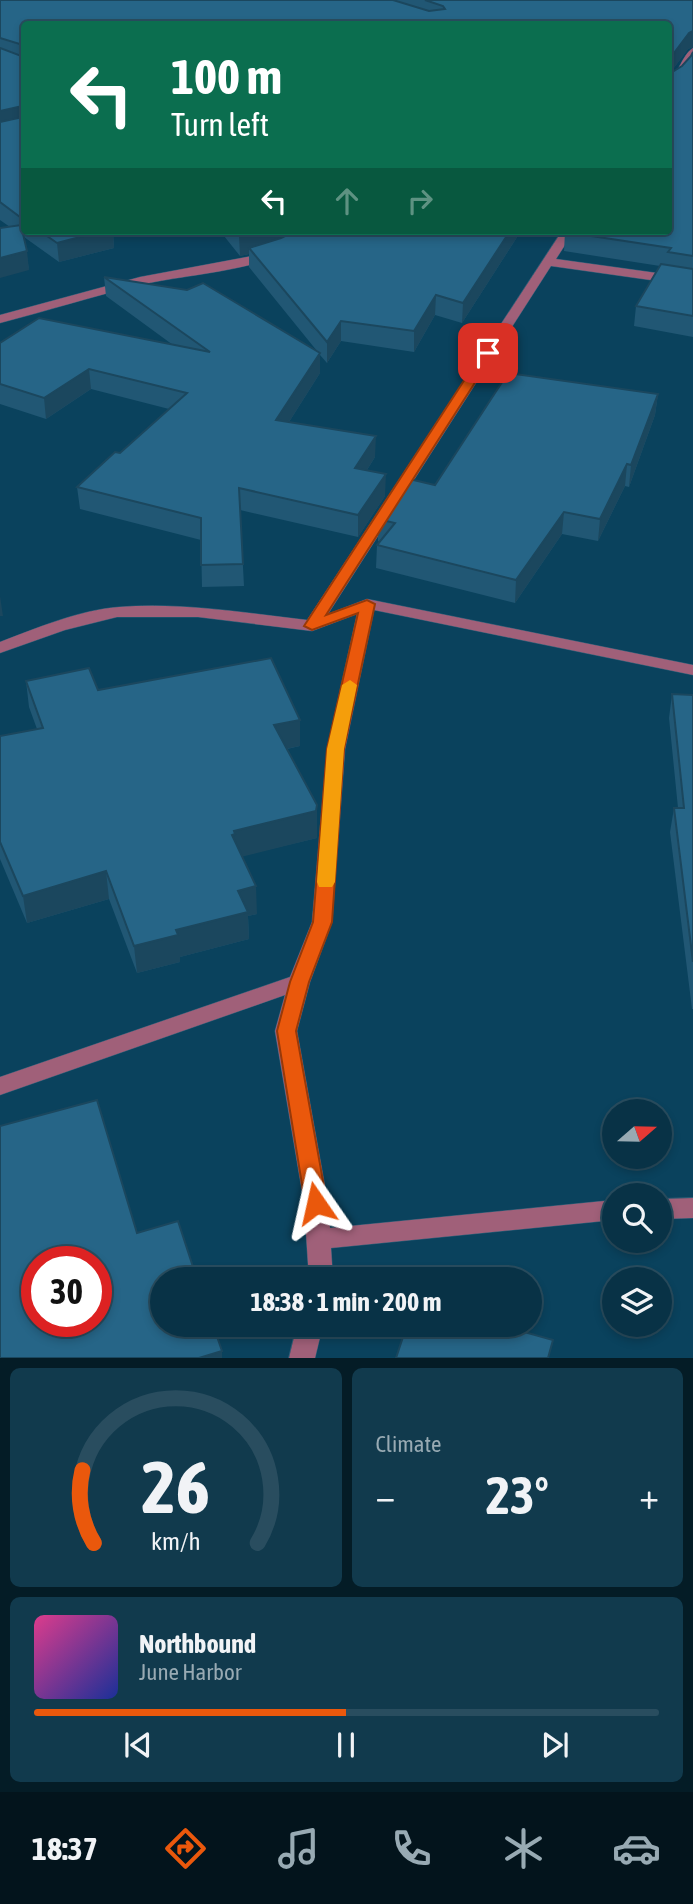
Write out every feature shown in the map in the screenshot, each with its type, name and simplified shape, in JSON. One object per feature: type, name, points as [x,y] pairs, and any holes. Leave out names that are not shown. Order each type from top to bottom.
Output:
[{"type":"street","points":[[673,76],[693,51]]},
{"type":"street","points":[[0,319],[140,281],[261,258],[306,235]]},
{"type":"street","points":[[312,626],[565,235]]},
{"type":"street","points":[[547,262],[693,282]]},
{"type":"street","points":[[320,1267],[316,1203],[286,1031],[299,982],[323,922],[335,749],[367,604]]},
{"type":"street","points":[[0,648],[59,626],[117,612],[198,612],[312,626],[367,604],[693,670]]},
{"type":"street","points":[[0,1086],[299,982]]},
{"type":"street","points":[[672,1209],[693,1208]]},
{"type":"street","points":[[319,1239],[602,1211]]},
{"type":"street","points":[[302,1358],[307,1337]]},
{"type":"building","points":[[0,0],[393,0],[429,11],[445,9],[425,0],[693,0],[693,31],[672,56],[672,21],[21,21],[21,44],[0,38]]},
{"type":"building","points":[[0,48],[21,56],[21,106],[0,111]]},
{"type":"building","points":[[693,52],[693,256],[668,252],[671,248],[585,235],[672,235],[672,72]]},
{"type":"building","points":[[21,117],[21,218],[0,202],[0,122]]},
{"type":"building","points":[[21,225],[21,235],[23,235],[27,251],[0,258],[0,228]]},
{"type":"building","points":[[46,235],[88,235],[57,243]]},
{"type":"building","points":[[287,235],[507,235],[463,303],[436,295],[414,331],[341,321],[327,342],[249,248]]},
{"type":"building","points":[[661,264],[693,269],[693,316],[636,306]]},
{"type":"building","points":[[104,277],[187,290],[203,283],[320,353],[276,420],[376,436],[355,468],[386,474],[358,515],[239,488],[243,564],[201,565],[201,518],[77,487],[187,393],[89,369],[44,398],[0,384],[0,343],[39,318],[210,352]]},
{"type":"building","points":[[508,373],[658,394],[631,465],[627,464],[600,519],[564,512],[516,580],[377,545],[395,523],[378,519],[405,478],[435,485]]},
{"type":"building","points":[[271,658],[300,720],[274,725],[317,805],[316,811],[234,831],[235,834],[232,835],[256,886],[238,891],[248,912],[176,930],[178,935],[134,946],[106,871],[23,896],[0,842],[0,736],[43,728],[26,681],[89,668],[98,690]]},
{"type":"building","points":[[672,694],[693,695],[693,962],[674,808],[684,808]]},
{"type":"building","points":[[97,1100],[137,1233],[178,1221],[193,1267],[150,1267],[150,1337],[217,1337],[222,1351],[199,1358],[0,1358],[0,1126]]},
{"type":"building","points":[[403,1337],[542,1337],[553,1340],[548,1358],[396,1358]]},
{"type":"slow traffic","points":[[326,882],[335,749],[350,685]]},
{"type":"route","points":[[316,1203],[286,1031],[299,982],[323,922],[335,749],[367,604],[312,626],[488,353]]}]
